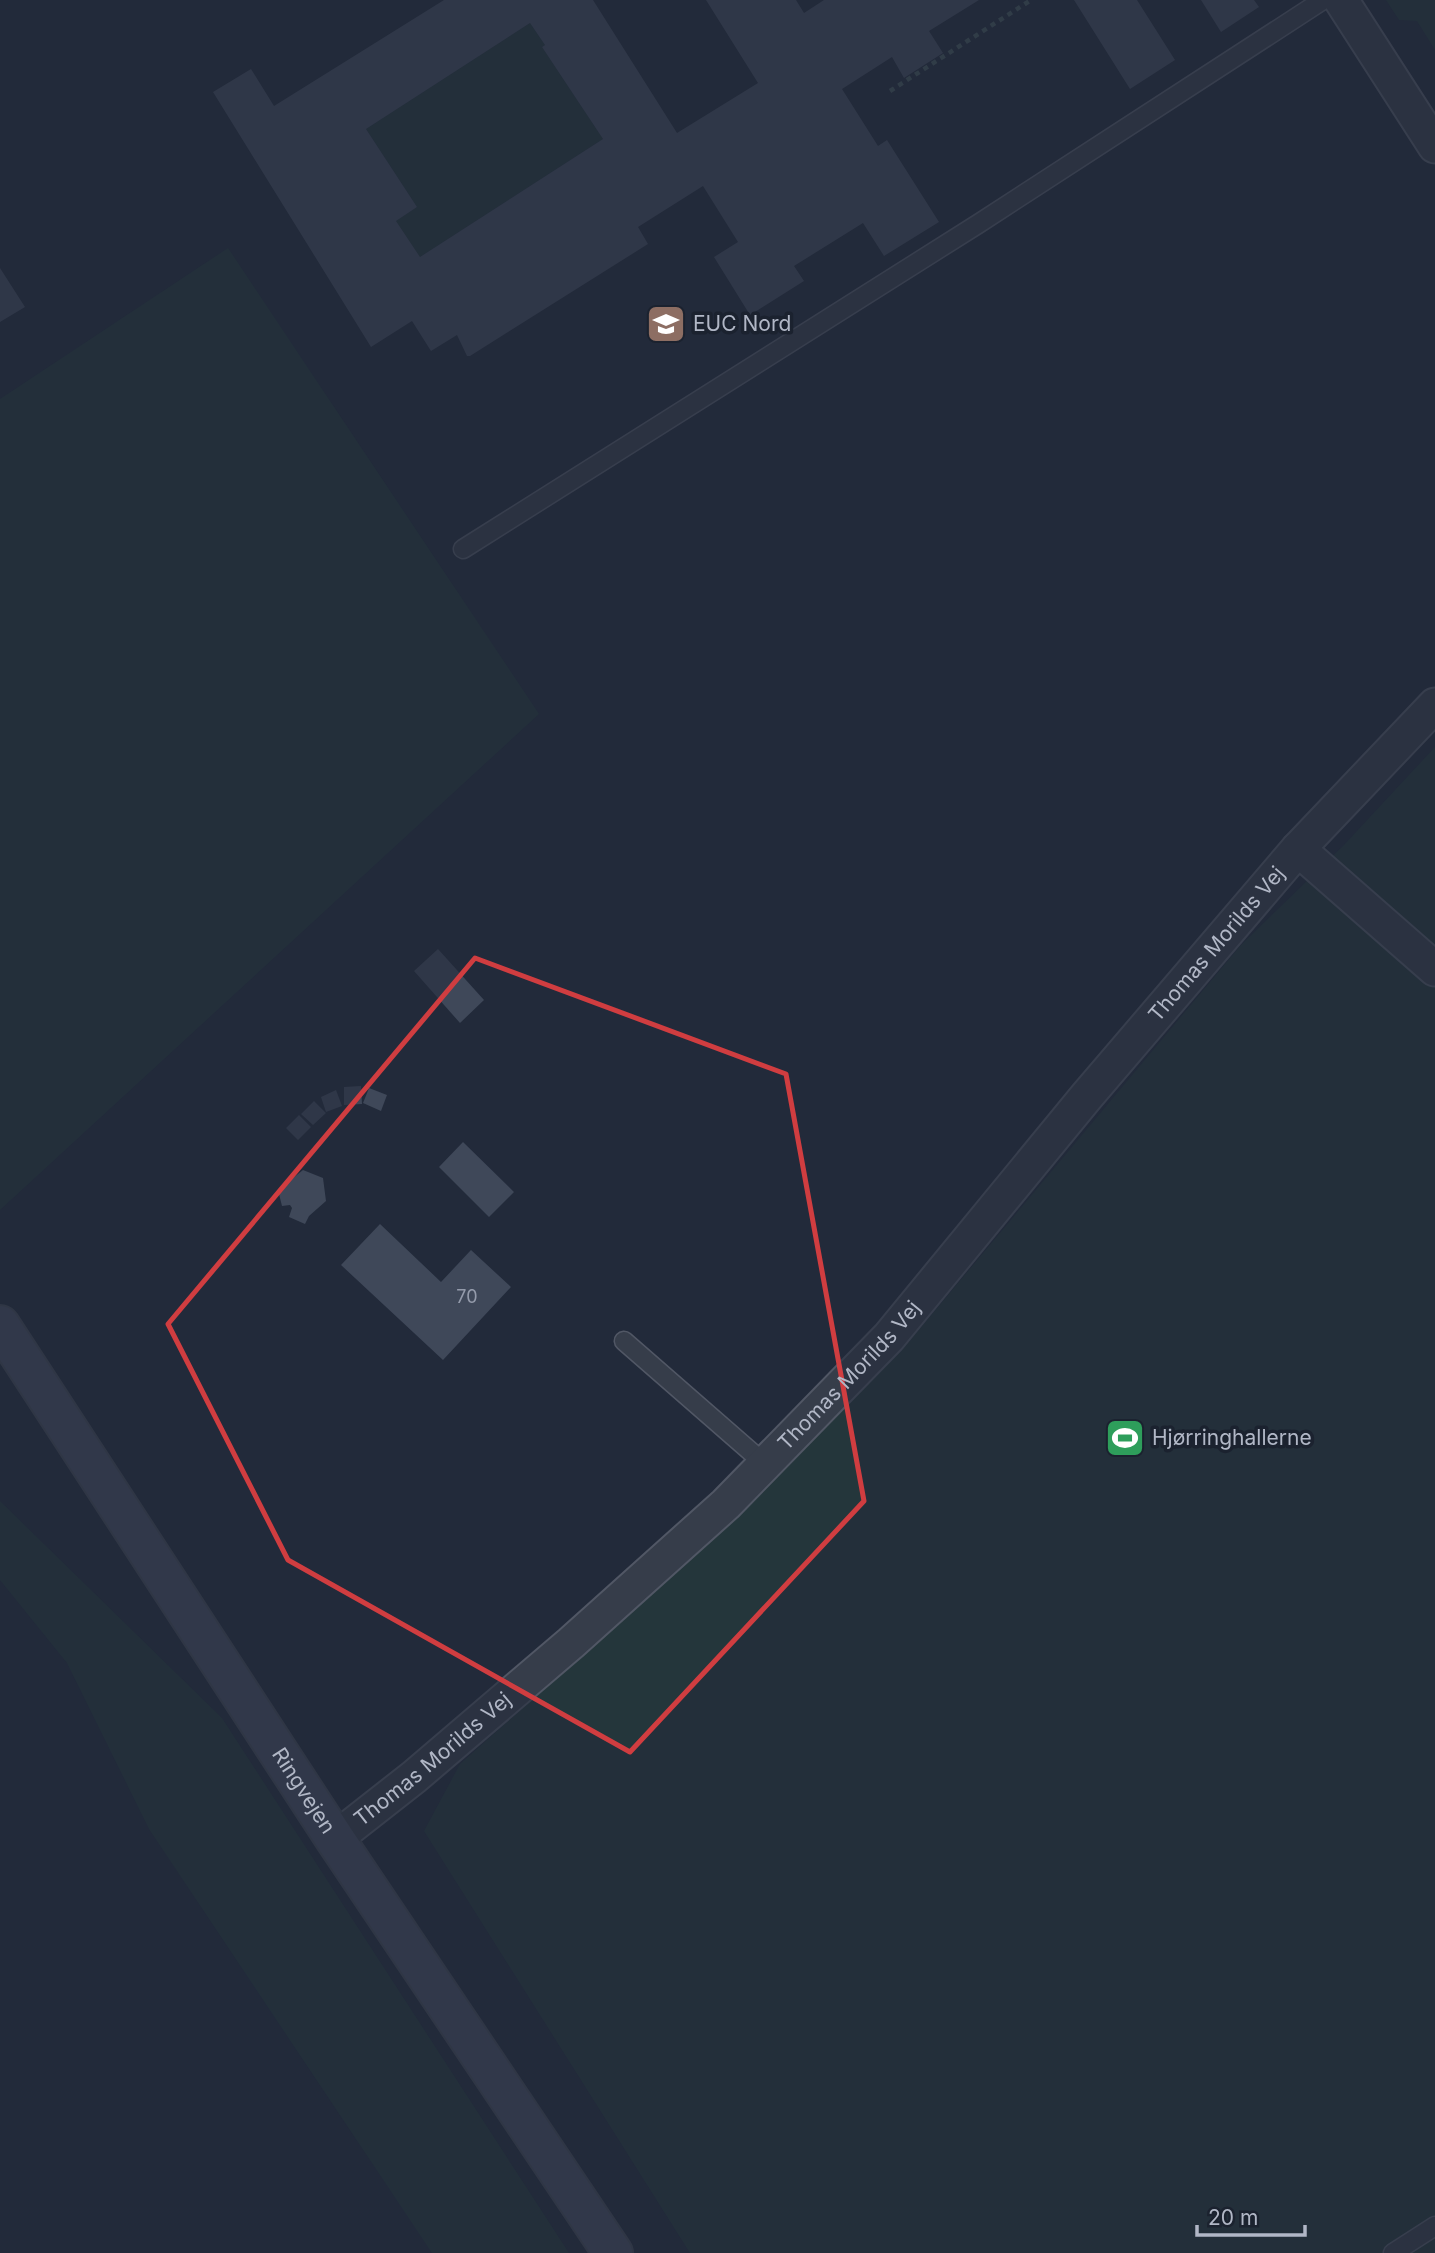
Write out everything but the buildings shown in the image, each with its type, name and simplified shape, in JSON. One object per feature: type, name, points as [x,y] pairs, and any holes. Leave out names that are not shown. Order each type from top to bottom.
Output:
[{"type":"main road","name":"Ringvejen","points":[[0,1325],[335,1839],[612,2253]]},
{"type":"street","points":[[1340,0],[1435,146]]},
{"type":"street","name":"Thomas Morilds Vej","points":[[335,1839],[414,1777],[571,1643],[726,1504],[889,1337],[1086,1097],[1298,849],[1435,705]]},
{"type":"street","name":"Thomas Morilds Vej","points":[[1298,849],[1435,970]]},
{"type":"lane","points":[[463,550],[909,268],[1323,0]]},
{"type":"lane","points":[[624,1341],[765,1464]]},
{"type":"lane","points":[[1393,2253],[1435,2226]]},
{"type":"path","points":[[890,91],[1031,0]]},
{"type":"highlighted area","points":[[475,958],[786,1074],[864,1501],[630,1752],[288,1560],[168,1324]]},
{"type":"shaded area","points":[[1386,0],[1435,0],[1435,50],[1417,21],[1399,20]]},
{"type":"shaded area","points":[[530,23],[545,45],[542,47],[603,139],[420,257],[396,221],[417,207],[366,129]]},
{"type":"shaded area","points":[[228,248],[539,714],[0,1210],[0,399]]},
{"type":"shaded area","name":"Hjørringhallerne","points":[[1435,747],[1435,2253],[690,2253],[424,1831],[460,1764],[727,1526],[902,1350],[1241,945],[1343,846]]},
{"type":"shaded area","points":[[0,1501],[222,1718],[569,2253],[432,2253],[149,1829],[67,1663],[0,1580]]},
{"type":"place","name":"EUC Nord","points":[[666,324]]},
{"type":"place","name":"Hjørringhallerne","points":[[1125,1438]]}]
